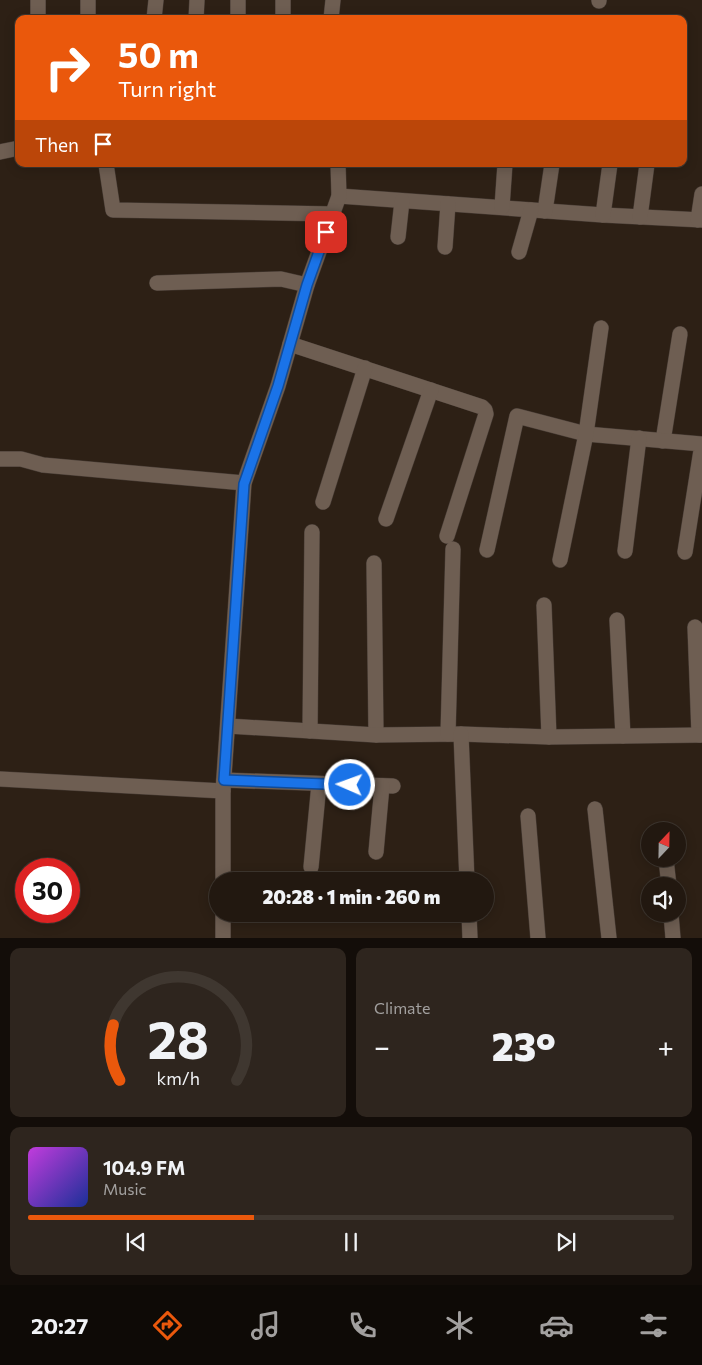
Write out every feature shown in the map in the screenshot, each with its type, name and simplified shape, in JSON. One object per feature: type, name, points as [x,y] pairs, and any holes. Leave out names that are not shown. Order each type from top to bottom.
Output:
[{"type":"street","points":[[38,0],[38,15]]},
{"type":"street","points":[[88,0],[88,15]]},
{"type":"street","points":[[154,15],[156,0]]},
{"type":"street","points":[[196,15],[197,0]]},
{"type":"street","points":[[238,0],[238,15]]},
{"type":"street","points":[[283,0],[283,15]]},
{"type":"street","points":[[331,15],[333,0]]},
{"type":"street","points":[[0,152],[15,149]]},
{"type":"street","points":[[106,167],[113,210],[332,214]]},
{"type":"street","points":[[223,872],[224,786],[244,484],[278,386],[307,285],[339,196],[338,167]]},
{"type":"street","points":[[502,208],[505,167]]},
{"type":"street","points":[[519,252],[538,210],[551,167]]},
{"type":"street","points":[[603,215],[610,167]]},
{"type":"street","points":[[640,217],[647,167]]},
{"type":"street","points":[[339,196],[700,220],[702,194]]},
{"type":"street","points":[[398,237],[402,201]]},
{"type":"street","points":[[445,247],[448,204]]},
{"type":"street","points":[[158,283],[281,279],[307,285]]},
{"type":"street","points":[[560,560],[586,434],[601,328]]},
{"type":"street","points":[[663,440],[680,334]]},
{"type":"street","points":[[290,344],[482,407],[485,410],[486,414],[450,542],[454,734],[466,872]]},
{"type":"street","points":[[323,502],[365,368]]},
{"type":"street","points":[[386,518],[431,390]]},
{"type":"street","points":[[487,550],[517,416],[586,434],[702,444],[685,552]]},
{"type":"street","points":[[625,551],[640,438]]},
{"type":"street","points":[[0,459],[21,459],[43,464],[244,484]]},
{"type":"street","points":[[310,731],[312,532]]},
{"type":"street","points":[[374,563],[376,735]]},
{"type":"street","points":[[544,605],[549,737]]},
{"type":"street","points":[[617,620],[623,736]]},
{"type":"street","points":[[228,726],[376,735],[454,734],[549,737],[700,735],[695,627]]},
{"type":"street","points":[[0,779],[224,786],[319,784],[388,786],[376,852]]},
{"type":"street","points":[[311,867],[319,784]]},
{"type":"street","points":[[595,809],[609,938]]},
{"type":"street","points":[[528,816],[538,938]]},
{"type":"street","points":[[223,922],[223,938]]},
{"type":"street","points":[[469,922],[470,938]]},
{"type":"street","points":[[672,922],[673,938]]},
{"type":"route","points":[[326,232],[307,285],[278,386],[244,484],[224,780],[350,785]]}]
